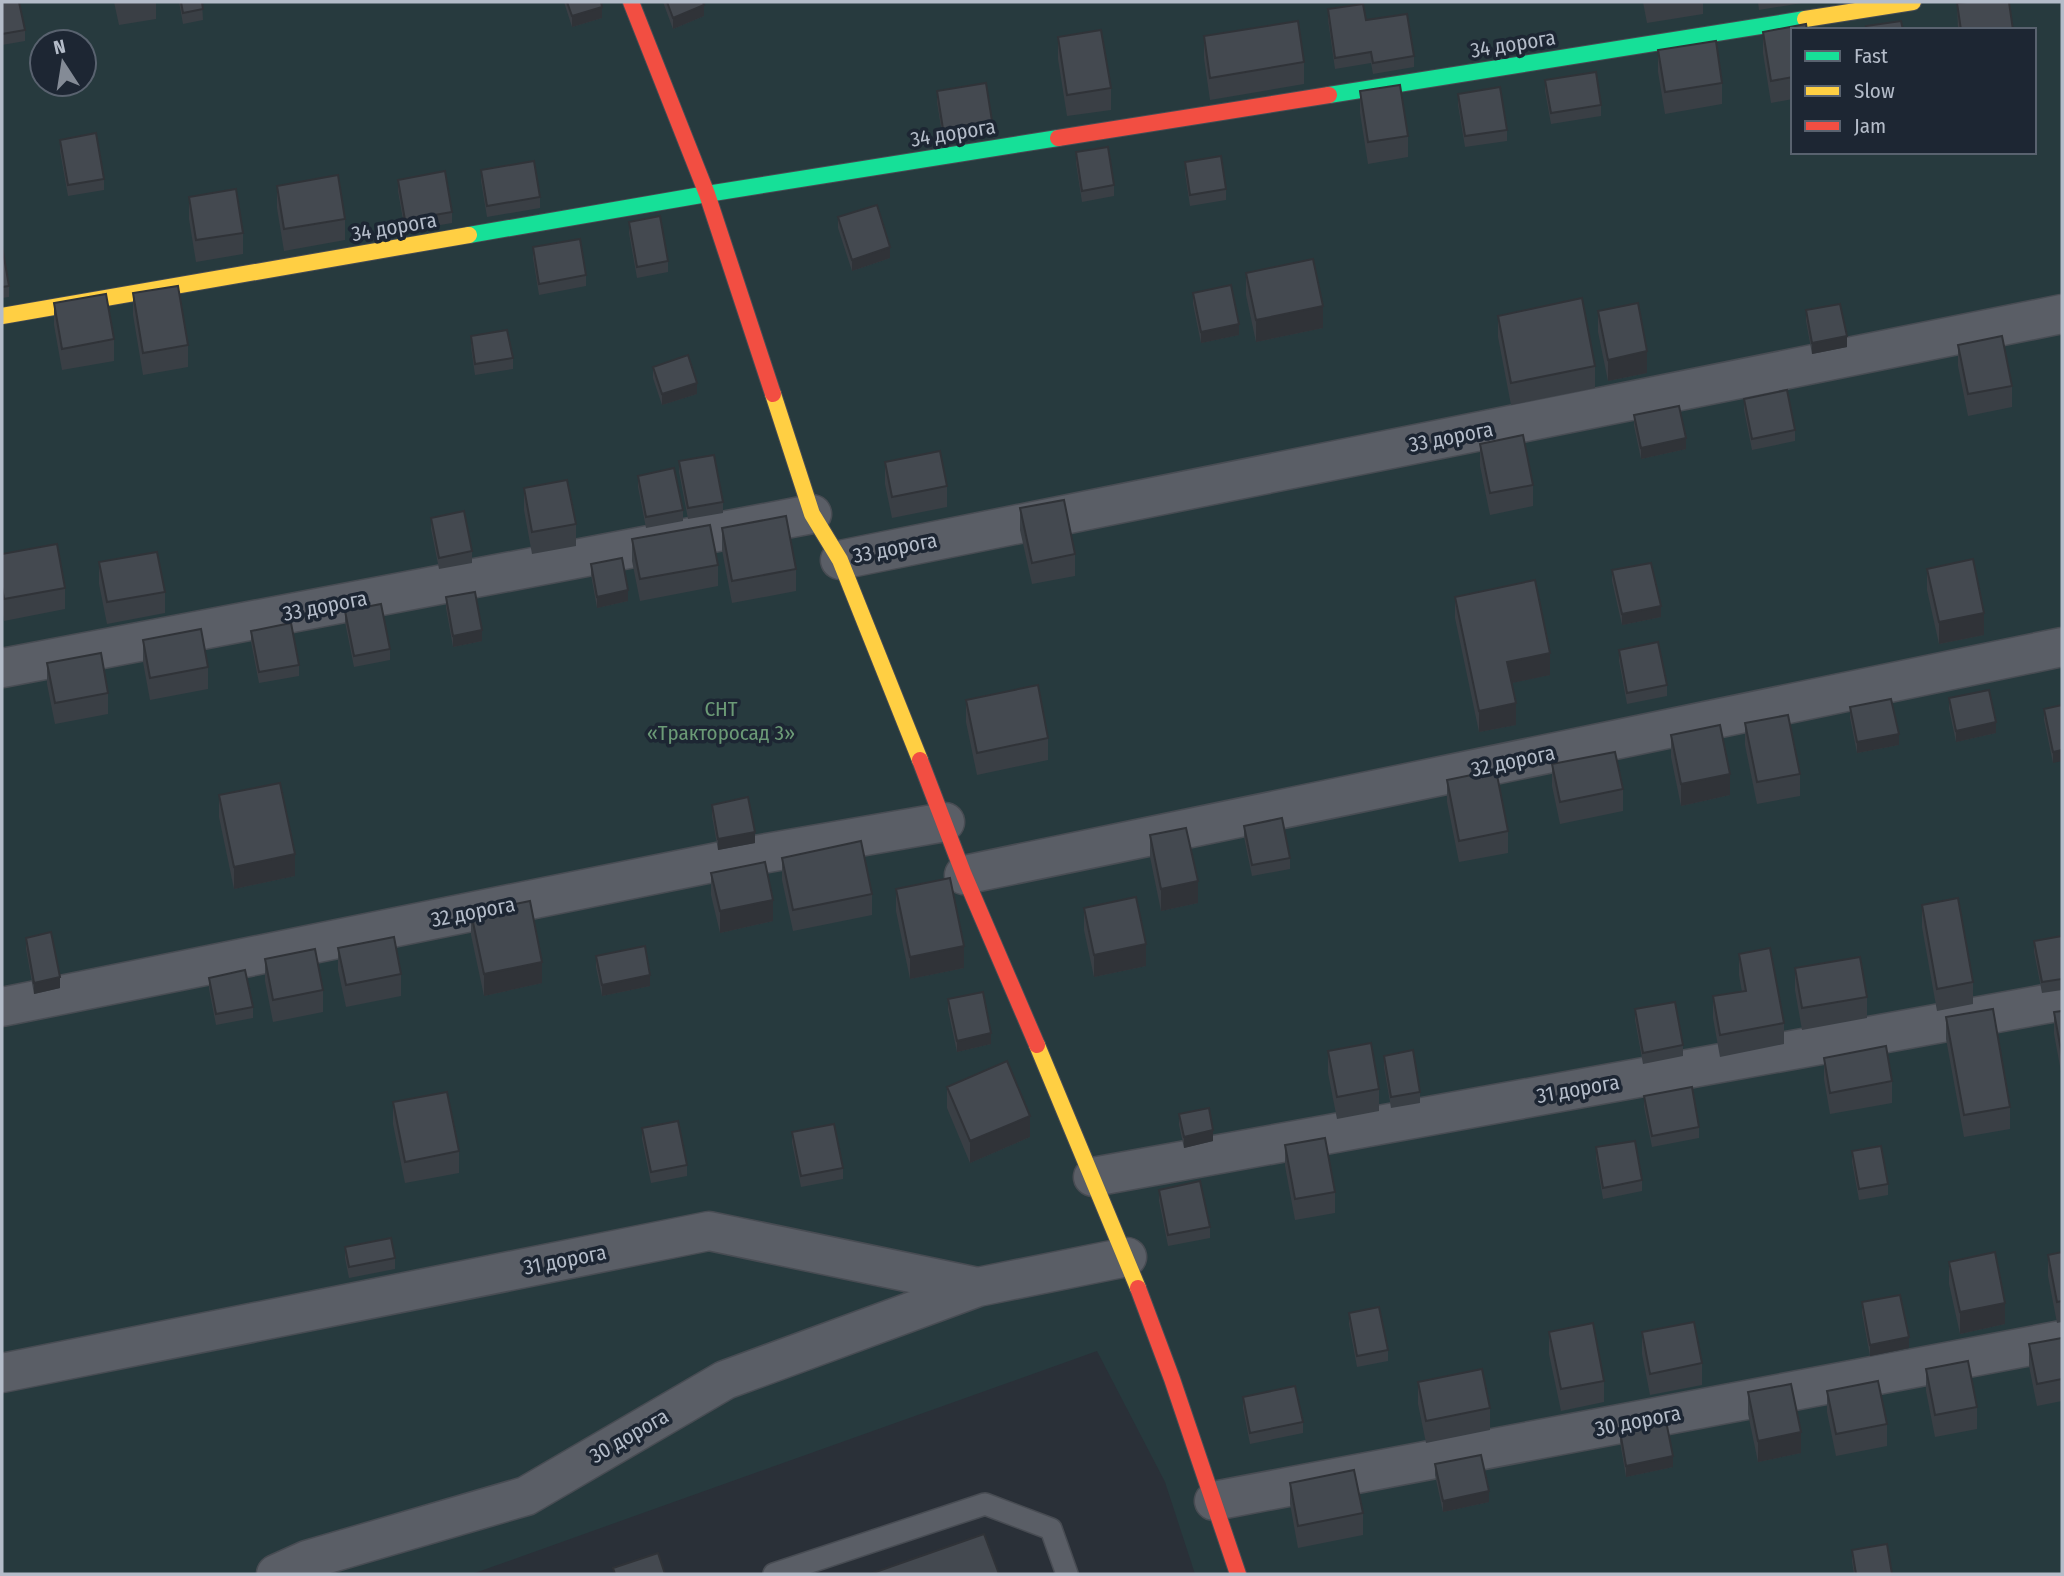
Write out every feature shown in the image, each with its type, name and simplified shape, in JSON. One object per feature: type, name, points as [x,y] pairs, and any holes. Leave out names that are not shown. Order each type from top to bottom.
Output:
[{"type":"street","points":[[631,2],[707,194],[813,514],[839,560],[964,875],[1127,1257],[1238,1574]]},
{"type":"street","name":"34 дорога","points":[[2,316],[707,194],[1913,2]]},
{"type":"street","name":"33 дорога","points":[[839,560],[2062,314]]},
{"type":"street","name":"33 дорога","points":[[2,667],[813,514]]},
{"type":"street","name":"32 дорога","points":[[964,875],[2062,647]]},
{"type":"street","name":"32 дорога","points":[[2,1007],[727,860],[945,822]]},
{"type":"street","name":"31 дорога","points":[[1093,1177],[2062,1001]]},
{"type":"street","name":"31 дорога","points":[[2,1373],[709,1231],[978,1287],[1127,1257]]},
{"type":"street","name":"30 дорога","points":[[276,1574],[307,1560],[526,1496],[726,1380],[978,1287]]},
{"type":"street","name":"30 дорога","points":[[1214,1501],[2062,1340]]},
{"type":"lane","points":[[775,1574],[985,1504],[1051,1529],[1068,1574]]},
{"type":"green space","name":"СНТ «Тракторосад 3»","points":[[2,2],[2062,2],[2062,1574],[1195,1574],[1165,1482],[1097,1351],[472,1574],[2,1574]]},
{"type":"building","points":[[2,2],[19,2],[25,30],[2,34]]},
{"type":"building","points":[[181,2],[202,2],[203,9],[183,13]]},
{"type":"building","points":[[567,2],[601,2],[602,7],[572,16]]},
{"type":"building","points":[[667,2],[703,2],[704,5],[673,18]]},
{"type":"building","points":[[2009,2],[2013,28],[1961,28],[1957,3]]},
{"type":"building","points":[[1363,4],[1366,20],[1407,14],[1414,56],[1373,63],[1371,52],[1335,58],[1328,9]]},
{"type":"building","points":[[1298,21],[1304,62],[1210,78],[1204,36]]},
{"type":"building","points":[[1901,21],[1903,28],[1866,28]]},
{"type":"building","points":[[1806,24],[1807,28],[1791,28],[1791,77],[1771,81],[1763,32]]},
{"type":"building","points":[[1101,30],[1111,88],[1067,95],[1058,37]]},
{"type":"building","points":[[1716,41],[1722,83],[1665,92],[1658,50]]},
{"type":"building","points":[[1596,72],[1601,105],[1551,113],[1545,80]]},
{"type":"building","points":[[986,83],[992,121],[943,129],[937,91]]},
{"type":"building","points":[[1400,85],[1408,136],[1368,142],[1360,91]]},
{"type":"building","points":[[1500,87],[1507,130],[1465,136],[1458,94]]},
{"type":"building","points":[[96,133],[104,179],[68,185],[60,140]]},
{"type":"building","points":[[1108,147],[1114,185],[1082,191],[1076,152]]},
{"type":"building","points":[[1221,156],[1226,189],[1190,195],[1185,162]]},
{"type":"building","points":[[534,161],[540,197],[487,206],[481,170]]},
{"type":"building","points":[[445,171],[452,212],[405,220],[398,180]]},
{"type":"building","points":[[338,175],[345,219],[284,229],[277,186]]},
{"type":"building","points":[[236,189],[243,233],[196,240],[189,197]]},
{"type":"building","points":[[877,205],[890,247],[852,260],[838,217]]},
{"type":"building","points":[[660,216],[668,261],[637,267],[629,222]]},
{"type":"building","points":[[580,239],[586,275],[539,284],[533,247]]},
{"type":"building","points":[[2,246],[9,286],[2,287]]},
{"type":"building","points":[[1313,259],[1323,306],[1256,320],[1246,273]]},
{"type":"building","points":[[1231,285],[1239,324],[1201,332],[1193,293]]},
{"type":"building","points":[[178,286],[188,345],[143,353],[133,293]]},
{"type":"building","points":[[106,294],[114,339],[62,349],[54,303]]},
{"type":"building","points":[[1582,298],[1595,366],[1511,383],[1498,316]]},
{"type":"building","points":[[1638,303],[1647,351],[1608,360],[1598,311]]},
{"type":"building","points":[[1840,304],[1847,336],[1812,343],[1806,310]]},
{"type":"building","points":[[507,330],[513,358],[475,364],[471,336]]},
{"type":"building","points":[[2002,336],[2012,386],[1968,394],[1958,345]]},
{"type":"building","points":[[688,355],[697,383],[662,394],[653,367]]},
{"type":"building","points":[[1787,390],[1795,430],[1752,439],[1744,399]]},
{"type":"building","points":[[1679,406],[1686,438],[1641,448],[1634,415]]},
{"type":"building","points":[[1523,435],[1533,485],[1490,493],[1480,444]]},
{"type":"building","points":[[940,451],[947,486],[892,497],[885,462]]},
{"type":"building","points":[[714,455],[723,502],[688,508],[679,461]]},
{"type":"building","points":[[674,468],[683,510],[646,517],[638,476]]},
{"type":"building","points":[[567,480],[576,524],[532,532],[524,488]]},
{"type":"building","points":[[1064,500],[1075,554],[1032,563],[1020,508]]},
{"type":"building","points":[[464,511],[472,551],[439,558],[431,518]]},
{"type":"building","points":[[786,516],[796,569],[732,581],[722,528]]},
{"type":"building","points":[[710,525],[718,565],[640,579],[632,539]]},
{"type":"building","points":[[57,544],[65,588],[4,599],[2,554]]},
{"type":"building","points":[[157,552],[165,592],[107,602],[99,562]]},
{"type":"building","points":[[622,558],[628,590],[597,597],[591,564]]},
{"type":"building","points":[[1973,559],[1984,613],[1939,622],[1927,569]]},
{"type":"building","points":[[1651,563],[1661,606],[1622,614],[1612,570]]},
{"type":"building","points":[[1535,580],[1550,653],[1507,662],[1516,703],[1479,711],[1455,597]]},
{"type":"building","points":[[475,592],[482,630],[453,636],[446,597]]},
{"type":"building","points":[[381,604],[390,649],[354,656],[345,611]]},
{"type":"building","points":[[291,623],[299,665],[259,672],[251,631]]},
{"type":"building","points":[[201,629],[208,667],[150,678],[143,640]]},
{"type":"building","points":[[1658,642],[1667,685],[1627,693],[1619,650]]},
{"type":"building","points":[[101,653],[108,693],[55,703],[47,663]]},
{"type":"building","points":[[1038,685],[1048,738],[977,753],[966,700]]},
{"type":"building","points":[[1989,690],[1996,722],[1956,731],[1949,698]]},
{"type":"building","points":[[1891,699],[1899,734],[1857,742],[1850,707]]},
{"type":"building","points":[[2062,705],[2062,750],[2053,752],[2044,709]]},
{"type":"building","points":[[1788,715],[1800,774],[1757,782],[1745,723]]},
{"type":"building","points":[[1720,725],[1730,774],[1681,784],[1671,735]]},
{"type":"building","points":[[1615,752],[1623,789],[1560,802],[1552,764]]},
{"type":"building","points":[[1496,770],[1508,831],[1459,841],[1447,780]]},
{"type":"building","points":[[280,783],[295,854],[234,867],[219,795]]},
{"type":"building","points":[[748,797],[755,832],[718,839],[712,805]]},
{"type":"building","points":[[1282,818],[1290,858],[1252,865],[1244,826]]},
{"type":"building","points":[[1186,828],[1198,881],[1161,889],[1150,835]]},
{"type":"building","points":[[861,841],[872,894],[793,910],[782,858]]},
{"type":"building","points":[[765,862],[773,900],[720,911],[711,873]]},
{"type":"building","points":[[950,878],[964,946],[910,957],[896,889]]},
{"type":"building","points":[[1136,897],[1146,944],[1094,955],[1084,908]]},
{"type":"building","points":[[1958,898],[1973,982],[1937,989],[1922,905]]},
{"type":"building","points":[[530,901],[542,962],[484,974],[471,913]]},
{"type":"building","points":[[51,932],[60,977],[34,983],[26,938]]},
{"type":"building","points":[[2062,936],[2062,979],[2042,982],[2034,941]]},
{"type":"building","points":[[394,937],[401,974],[346,985],[338,948]]},
{"type":"building","points":[[645,946],[650,975],[602,985],[596,956]]},
{"type":"building","points":[[1770,948],[1784,1023],[1720,1035],[1713,996],[1746,991],[1739,954]]},
{"type":"building","points":[[315,949],[323,990],[273,1000],[265,959]]},
{"type":"building","points":[[1860,957],[1867,997],[1802,1008],[1795,968]]},
{"type":"building","points":[[245,970],[253,1007],[216,1014],[209,978]]},
{"type":"building","points":[[983,992],[991,1033],[957,1041],[948,999]]},
{"type":"building","points":[[1675,1002],[1683,1045],[1643,1053],[1635,1009]]},
{"type":"building","points":[[1993,1009],[2010,1107],[1964,1115],[1946,1017]]},
{"type":"building","points":[[2062,1011],[2062,1056],[2054,1012]]},
{"type":"building","points":[[1371,1043],[1379,1089],[1337,1097],[1328,1051]]},
{"type":"building","points":[[1886,1046],[1892,1081],[1830,1093],[1824,1058]]},
{"type":"building","points":[[1413,1050],[1420,1092],[1391,1097],[1384,1056]]},
{"type":"building","points":[[1007,1061],[1030,1116],[970,1141],[947,1087]]},
{"type":"building","points":[[1692,1087],[1699,1127],[1652,1136],[1644,1096]]},
{"type":"building","points":[[447,1092],[459,1151],[405,1162],[393,1102]]},
{"type":"building","points":[[1209,1108],[1213,1130],[1184,1137],[1179,1114]]},
{"type":"building","points":[[678,1121],[687,1165],[651,1172],[642,1128]]},
{"type":"building","points":[[834,1124],[843,1168],[801,1176],[792,1132]]},
{"type":"building","points":[[1325,1138],[1335,1192],[1295,1199],[1285,1145]]},
{"type":"building","points":[[1635,1141],[1642,1180],[1603,1188],[1596,1147]]},
{"type":"building","points":[[1881,1146],[1888,1184],[1859,1189],[1852,1151]]},
{"type":"building","points":[[1200,1181],[1210,1227],[1168,1235],[1159,1190]]},
{"type":"building","points":[[391,1238],[395,1258],[349,1267],[345,1247]]},
{"type":"building","points":[[1995,1252],[2005,1303],[1960,1312],[1949,1262]]},
{"type":"building","points":[[2062,1252],[2062,1301],[2057,1302],[2048,1255]]},
{"type":"building","points":[[1900,1295],[1909,1337],[1870,1345],[1862,1302]]},
{"type":"building","points":[[1379,1307],[1388,1350],[1357,1356],[1349,1313]]},
{"type":"building","points":[[1694,1322],[1702,1363],[1650,1374],[1642,1332]]},
{"type":"building","points":[[1593,1323],[1604,1381],[1561,1389],[1549,1332]]},
{"type":"building","points":[[2062,1338],[2062,1379],[2037,1384],[2029,1344]]},
{"type":"building","points":[[1968,1361],[1977,1407],[1935,1415],[1926,1369]]},
{"type":"building","points":[[1482,1369],[1490,1408],[1426,1421],[1418,1382]]},
{"type":"building","points":[[1878,1381],[1887,1424],[1836,1434],[1827,1391]]},
{"type":"building","points":[[1791,1384],[1801,1432],[1758,1441],[1748,1392]]},
{"type":"building","points":[[1295,1386],[1303,1422],[1250,1433],[1243,1397]]},
{"type":"building","points":[[1666,1421],[1673,1456],[1626,1466],[1620,1431]]},
{"type":"building","points":[[1481,1455],[1489,1491],[1443,1501],[1435,1464]]},
{"type":"building","points":[[1354,1470],[1363,1513],[1298,1526],[1290,1483]]},
{"type":"building","points":[[984,1534],[999,1574],[870,1574]]},
{"type":"building","points":[[1887,1544],[1892,1574],[1856,1574],[1852,1550]]},
{"type":"building","points":[[658,1553],[665,1574],[615,1574],[613,1568]]},
{"type":"traffic: fast","points":[[1329,95],[1805,19]]},
{"type":"traffic: fast","points":[[469,235],[1058,138]]},
{"type":"traffic: slow","points":[[1805,19],[1913,2]]},
{"type":"traffic: slow","points":[[2,316],[469,235]]},
{"type":"traffic: slow","points":[[773,394],[812,514],[840,560],[920,760]]},
{"type":"traffic: slow","points":[[1037,1045],[1138,1288]]},
{"type":"traffic: jam","points":[[631,2],[707,194],[773,394]]},
{"type":"traffic: jam","points":[[1058,138],[1329,95]]},
{"type":"traffic: jam","points":[[920,760],[964,875],[1037,1045]]},
{"type":"traffic: jam","points":[[1138,1288],[1238,1574]]}]
